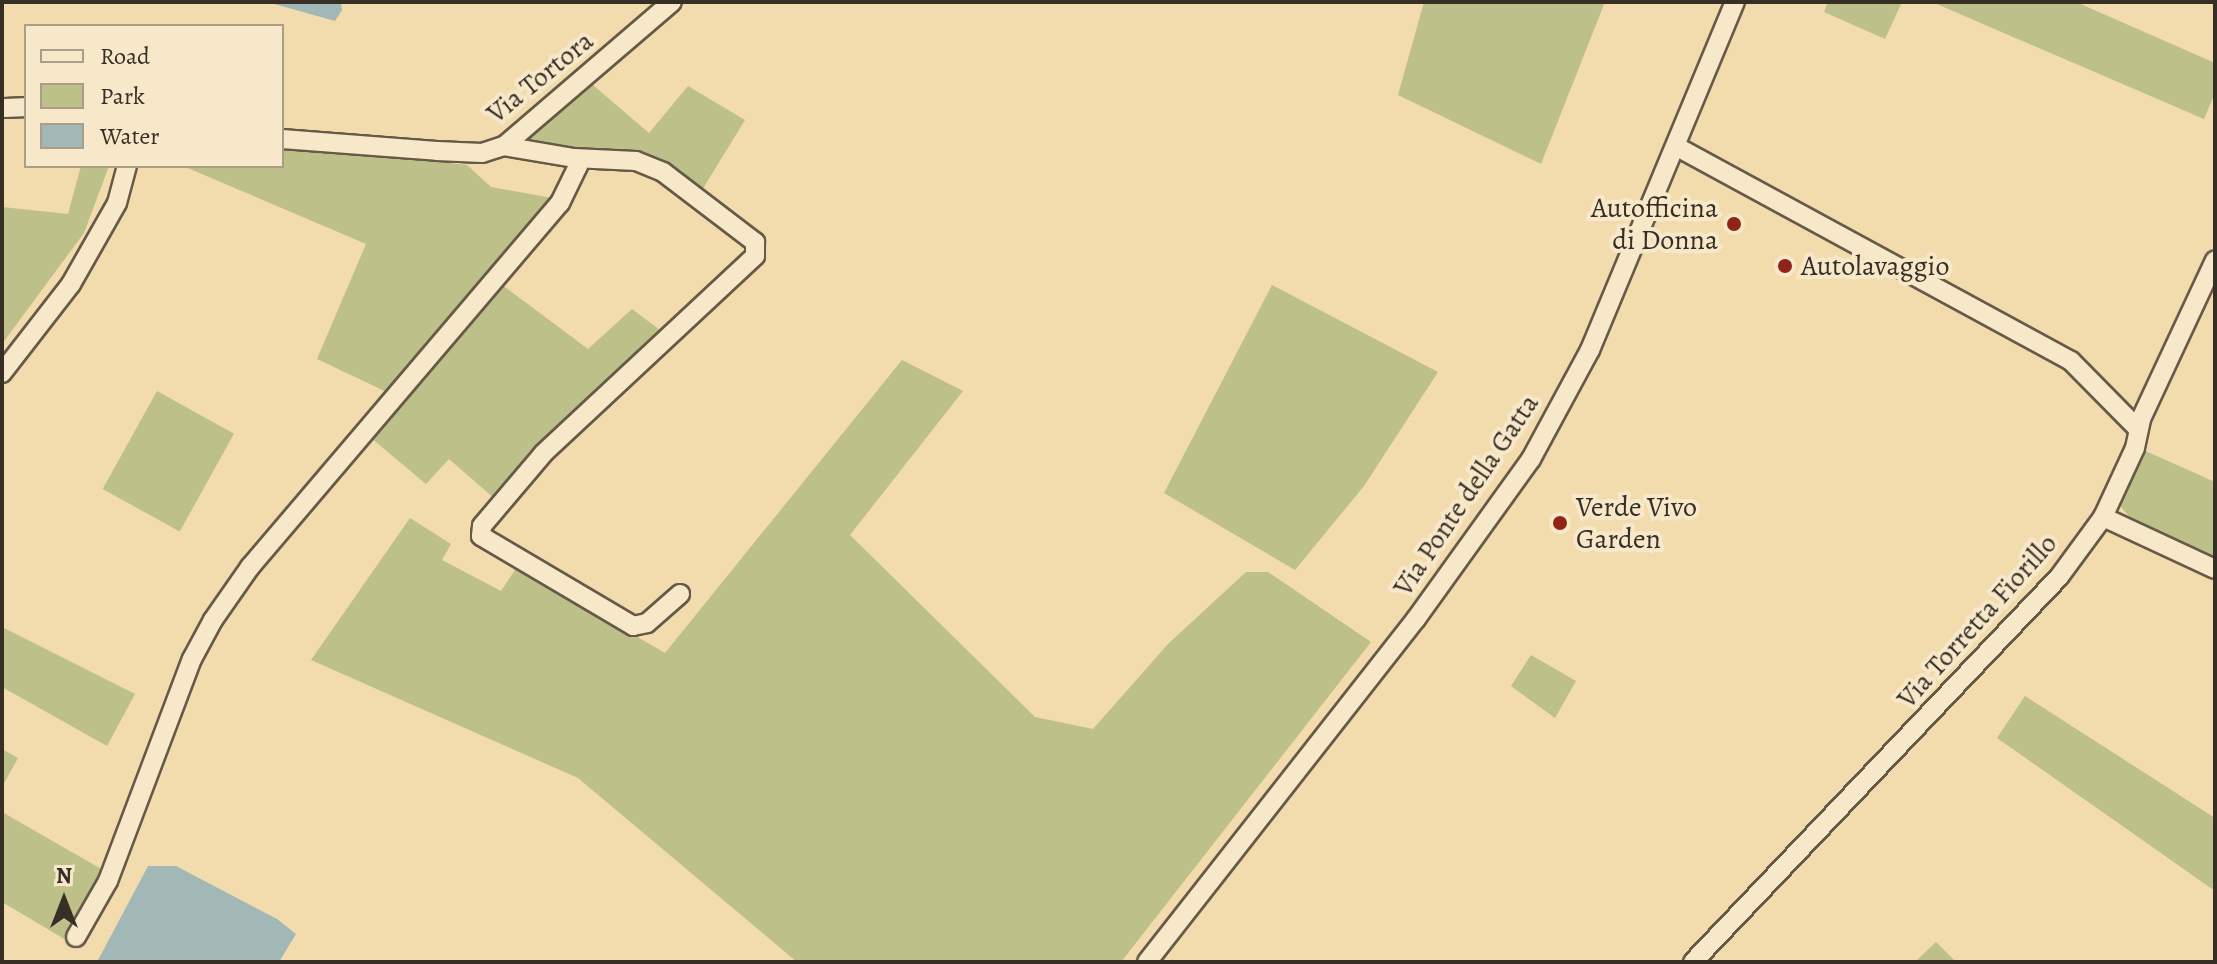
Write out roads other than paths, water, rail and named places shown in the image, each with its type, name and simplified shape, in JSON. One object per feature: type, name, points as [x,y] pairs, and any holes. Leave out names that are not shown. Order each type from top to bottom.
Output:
[{"type":"street","name":"Via Tortora","points":[[284,139],[467,152],[504,146],[672,2]]},
{"type":"street","name":"Via Ponte della Gatta","points":[[1147,962],[1416,619],[1531,459],[1590,350],[1735,2]]},
{"type":"street","points":[[2,108],[24,107]]},
{"type":"street","points":[[504,146],[574,158],[636,161],[663,172],[755,242],[755,256],[543,454],[482,526],[481,536],[633,626],[647,623],[680,594]]},
{"type":"street","points":[[1677,147],[2071,361],[2138,429]]},
{"type":"street","points":[[76,937],[108,881],[192,659],[213,620],[250,567],[560,203],[578,166],[574,158]]},
{"type":"street","points":[[2,373],[71,284],[117,203],[126,168]]},
{"type":"street","name":"Via Torretta Fiorillo","points":[[1693,962],[2059,577],[2103,517],[2135,448],[2138,429],[2215,260]]},
{"type":"street","points":[[2103,517],[2215,569]]},
{"type":"water","points":[[267,2],[341,2],[342,10],[335,21]]},
{"type":"water","points":[[148,866],[176,866],[277,919],[296,934],[279,962],[97,962]]},
{"type":"place","name":"Autofficina di Donna","points":[[1734,224]]},
{"type":"place","name":"Autolavaggio","points":[[1785,266]]},
{"type":"place","name":"Verde Vivo Garden","points":[[1560,523]]}]
